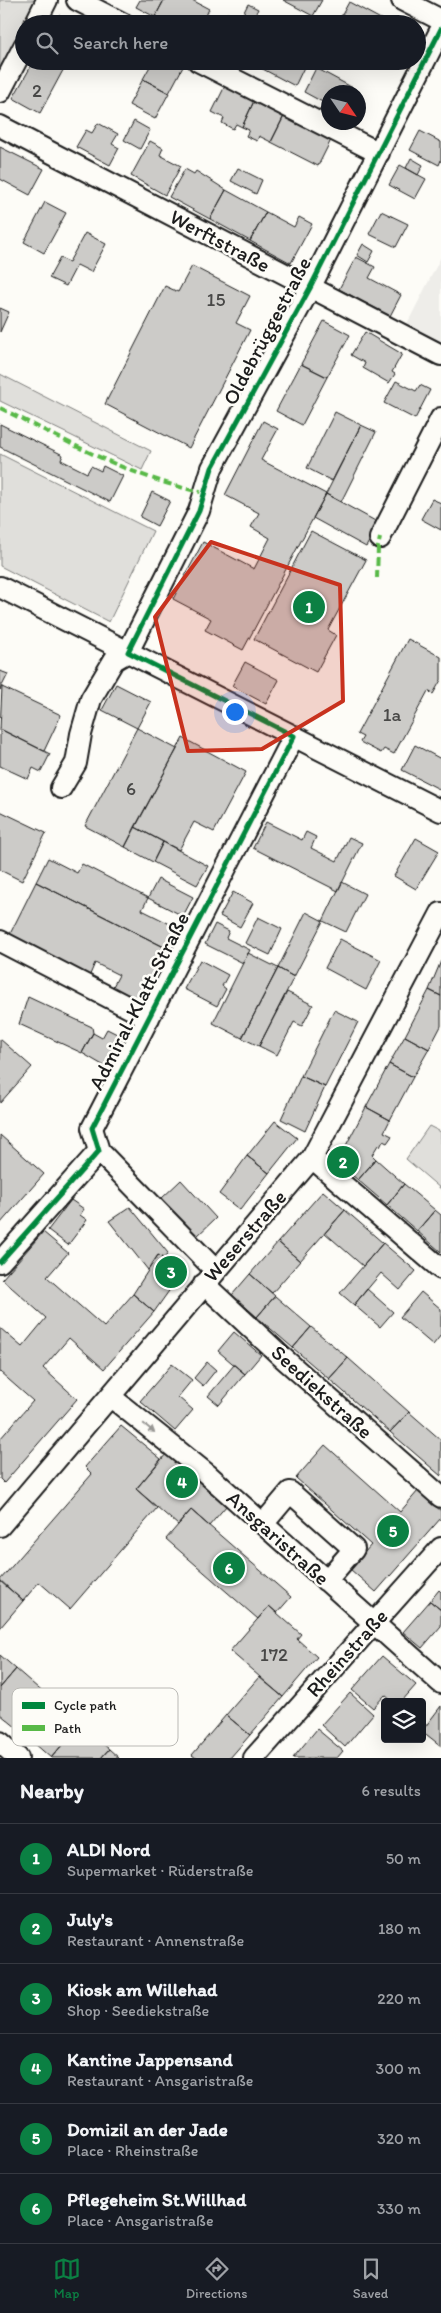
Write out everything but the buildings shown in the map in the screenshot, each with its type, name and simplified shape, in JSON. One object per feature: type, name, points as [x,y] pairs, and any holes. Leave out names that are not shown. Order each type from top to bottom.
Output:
[{"type":"street","points":[[40,15],[47,0]]},
{"type":"street","points":[[77,0],[106,15]]},
{"type":"street","points":[[402,0],[441,20]]},
{"type":"street","name":"Oldebrüggestraße","points":[[426,59],[441,29]]},
{"type":"street","points":[[0,92],[15,63]]},
{"type":"street","points":[[216,70],[379,153]]},
{"type":"street","name":"Oldebrüggestraße","points":[[128,652],[199,511],[212,468],[310,288],[420,70]]},
{"type":"street","name":"Werftstraße","points":[[0,126],[441,355]]},
{"type":"street","points":[[380,538],[441,418]]},
{"type":"street","points":[[0,586],[441,811]]},
{"type":"street","points":[[61,788],[76,763],[81,734],[91,699],[114,660],[128,652]]},
{"type":"street","name":"Admiral-Klatt-Straße","points":[[100,1151],[92,1128],[294,736]]},
{"type":"street","name":"Weserstraße","points":[[0,1526],[312,1158],[436,933],[441,913]]},
{"type":"street","points":[[0,941],[149,1018]]},
{"type":"street","points":[[0,1262],[100,1151]]},
{"type":"street","name":"Seediekstraße","points":[[100,1151],[210,1278],[282,1357],[441,1497]]},
{"type":"street","points":[[312,1158],[441,1269]]},
{"type":"street","name":"Ansgaristraße","points":[[111,1397],[207,1474],[441,1682]]},
{"type":"street","points":[[263,1524],[290,1492],[354,1549],[326,1581]]},
{"type":"street","name":"Rheinstraße","points":[[254,1758],[441,1548]]},
{"type":"street","points":[[0,1742],[18,1758]]},
{"type":"highlighted area","points":[[211,542],[340,585],[343,701],[262,749],[188,751],[155,617]]},
{"type":"shaded area","points":[[0,0],[40,0],[32,15],[15,15],[15,49],[0,78]]},
{"type":"shaded area","points":[[441,257],[441,342],[407,324]]},
{"type":"shaded area","points":[[0,374],[151,451],[142,470],[0,401]]},
{"type":"shaded area","points":[[0,454],[153,531],[109,622],[0,566]]},
{"type":"shaded area","points":[[429,1126],[441,1132],[441,1189],[406,1159]]},
{"type":"marked path","points":[[0,408],[125,468],[151,478],[205,493]]},
{"type":"marked path","points":[[377,578],[380,538]]},
{"type":"cycle path","points":[[426,59],[441,29]]},
{"type":"cycle path","points":[[0,1262],[99,1151],[92,1128],[294,736],[128,652],[199,511],[212,468],[310,288],[420,70]]},
{"type":"place","name":"ALDI Nord","points":[[309,607]]},
{"type":"place","name":"July's","points":[[343,1162]]},
{"type":"place","name":"Kiosk am Willehad","points":[[171,1272]]},
{"type":"place","name":"Kantine Jappensand","points":[[182,1482]]},
{"type":"place","name":"Domizil an der Jade","points":[[393,1531]]},
{"type":"place","name":"Pflegeheim St.Willhad","points":[[229,1568]]}]
